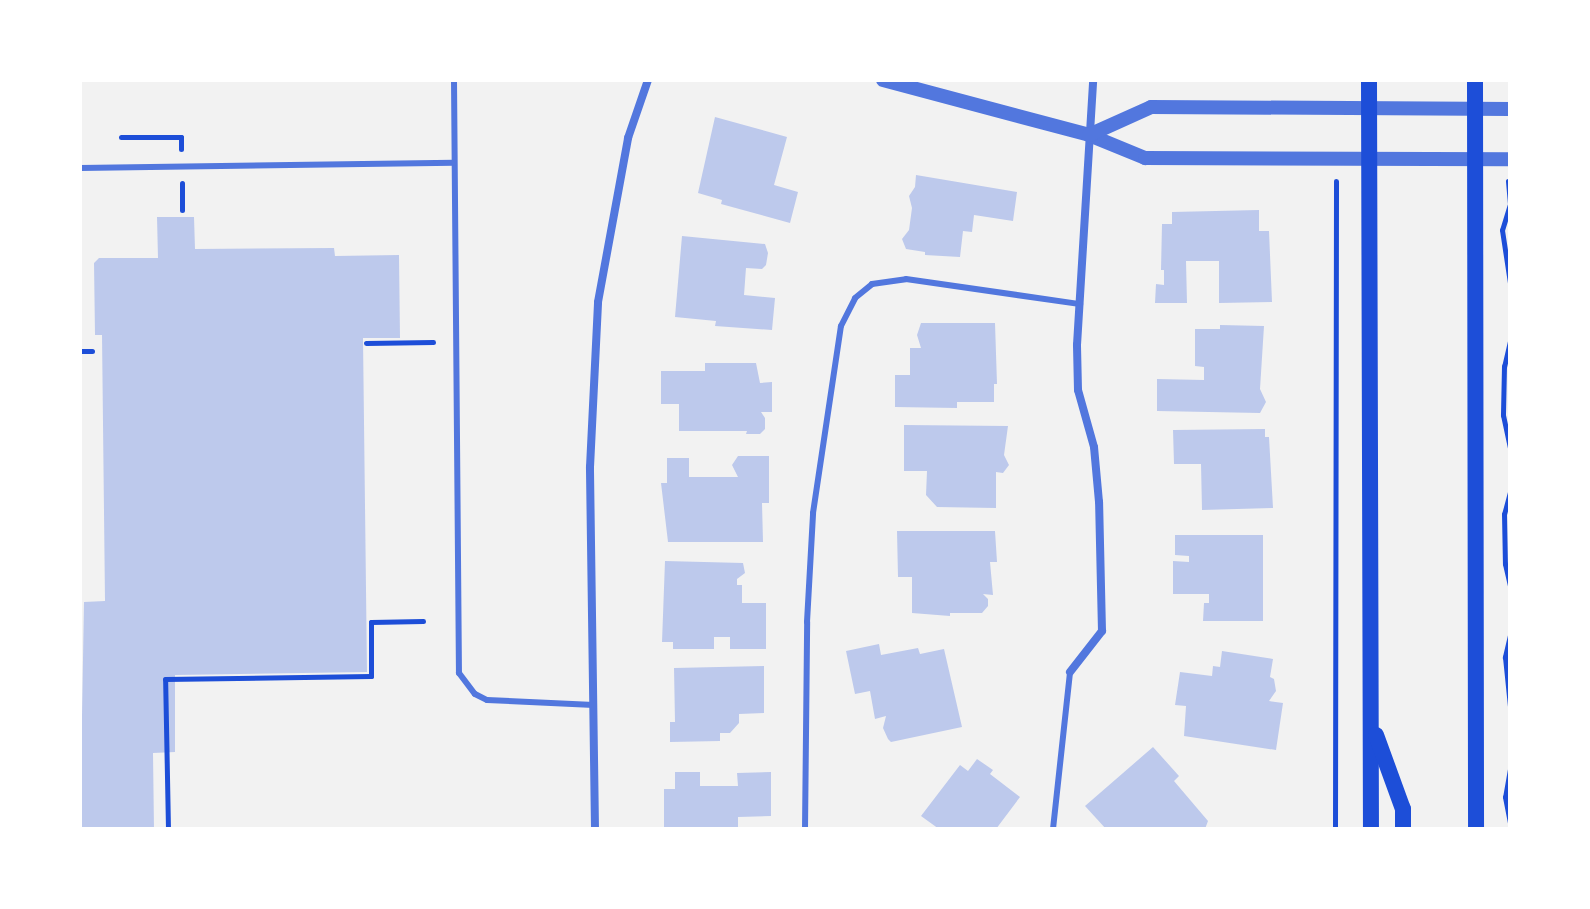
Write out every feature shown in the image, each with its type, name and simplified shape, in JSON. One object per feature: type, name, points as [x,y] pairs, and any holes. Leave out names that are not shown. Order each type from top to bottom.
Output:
[{"type":"main road","points":[[1369,80],[1371,829]]},
{"type":"main road","points":[[1475,80],[1476,829]]},
{"type":"main road","points":[[1371,722],[1403,809],[1403,829]]},
{"type":"street","points":[[595,829],[590,467],[598,302],[628,138],[648,80]]},
{"type":"street","points":[[883,80],[1089,135],[1145,158],[1369,156],[1510,159]]},
{"type":"street","points":[[1070,672],[1102,631],[1095,461],[1078,390],[1093,80]]},
{"type":"street","points":[[1089,135],[1151,107],[1510,109]]},
{"type":"lane","points":[[454,80],[459,673],[475,694],[487,700],[594,705]]},
{"type":"lane","points":[[80,168],[454,163]]},
{"type":"lane","points":[[805,829],[807,622],[813,513],[841,326],[855,298],[872,284],[906,279],[1080,304]]},
{"type":"lane","points":[[1053,829],[1070,672]]},
{"type":"path","points":[[1334,156],[1335,829]]},
{"type":"path","points":[[1510,204],[1502,230],[1510,283]]},
{"type":"path","points":[[1510,341],[1504,366],[1503,415],[1510,447]]},
{"type":"path","points":[[366,343],[433,342]]},
{"type":"path","points":[[80,351],[92,351]]},
{"type":"path","points":[[1510,492],[1504,514],[1505,564],[1510,586]]},
{"type":"path","points":[[168,829],[165,679],[371,676],[371,622],[423,621]]},
{"type":"path","points":[[1510,635],[1505,657],[1510,706]]},
{"type":"path","points":[[1510,769],[1505,797],[1510,823]]},
{"type":"building","points":[[715,117],[787,137],[774,185],[798,192],[790,223],[721,204],[722,200],[698,193]]},
{"type":"building","points":[[916,175],[1017,192],[1013,221],[974,215],[972,232],[963,231],[960,257],[925,255],[925,252],[906,249],[902,239],[909,230],[912,208],[909,196],[915,187]]},
{"type":"building","points":[[1259,210],[1259,231],[1269,231],[1272,302],[1219,303],[1219,261],[1186,261],[1187,303],[1155,303],[1156,284],[1164,285],[1164,270],[1161,270],[1162,224],[1172,224],[1172,212]]},
{"type":"building","points":[[157,217],[194,217],[195,249],[334,248],[335,256],[399,255],[400,338],[363,338],[367,672],[175,675],[175,752],[153,753],[154,829],[80,829],[84,602],[105,601],[102,335],[95,335],[94,263],[99,258],[158,258]]},
{"type":"building","points":[[682,236],[765,244],[768,253],[766,265],[762,269],[746,268],[744,295],[775,298],[772,330],[715,326],[716,321],[675,317]]},
{"type":"building","points":[[921,323],[995,323],[997,384],[994,384],[994,402],[957,402],[957,408],[895,407],[895,375],[910,375],[910,348],[921,348],[917,335]]},
{"type":"building","points":[[1220,325],[1264,326],[1260,389],[1266,402],[1260,413],[1157,411],[1157,379],[1204,380],[1204,367],[1195,366],[1195,329],[1220,329]]},
{"type":"building","points":[[705,363],[756,363],[760,383],[772,382],[772,412],[761,412],[765,418],[765,429],[760,434],[746,434],[747,431],[679,431],[679,404],[661,404],[661,371],[705,371]]},
{"type":"building","points":[[904,425],[1008,426],[1004,455],[1009,465],[1003,473],[996,472],[996,508],[937,507],[926,495],[927,471],[904,471]]},
{"type":"building","points":[[1265,429],[1265,437],[1269,437],[1273,508],[1202,510],[1201,464],[1174,464],[1173,430]]},
{"type":"building","points":[[738,456],[769,456],[769,503],[762,503],[763,542],[668,542],[661,483],[667,483],[667,458],[689,458],[689,477],[738,477],[732,465]]},
{"type":"building","points":[[897,531],[995,531],[997,562],[990,562],[993,595],[983,594],[988,599],[988,606],[982,613],[950,613],[950,616],[912,613],[912,577],[898,577]]},
{"type":"building","points":[[1175,535],[1263,535],[1263,621],[1203,621],[1204,603],[1209,603],[1209,594],[1173,594],[1173,561],[1189,562],[1189,556],[1175,555]]},
{"type":"building","points":[[665,561],[743,563],[745,573],[737,579],[737,585],[742,585],[742,603],[766,603],[766,649],[730,649],[730,637],[714,637],[714,649],[673,649],[673,642],[662,642]]},
{"type":"building","points":[[879,644],[881,655],[918,648],[920,654],[944,649],[962,727],[891,742],[888,739],[883,728],[886,716],[875,719],[870,691],[855,694],[846,651]]},
{"type":"building","points":[[1222,651],[1273,659],[1270,677],[1274,679],[1276,691],[1269,701],[1283,703],[1276,750],[1184,736],[1186,706],[1175,705],[1180,672],[1212,676],[1213,666],[1220,667]]},
{"type":"building","points":[[764,666],[764,713],[739,714],[739,723],[730,733],[720,733],[720,741],[670,742],[670,722],[675,722],[674,668]]},
{"type":"building","points":[[1153,747],[1179,776],[1174,781],[1208,821],[1205,829],[1106,829],[1085,806]]},
{"type":"building","points":[[977,759],[993,770],[990,774],[1020,797],[996,829],[939,829],[921,816],[960,765],[968,771]]},
{"type":"building","points":[[675,772],[700,772],[700,786],[738,786],[737,773],[771,772],[771,816],[738,817],[738,829],[664,829],[664,789],[675,789]]}]
